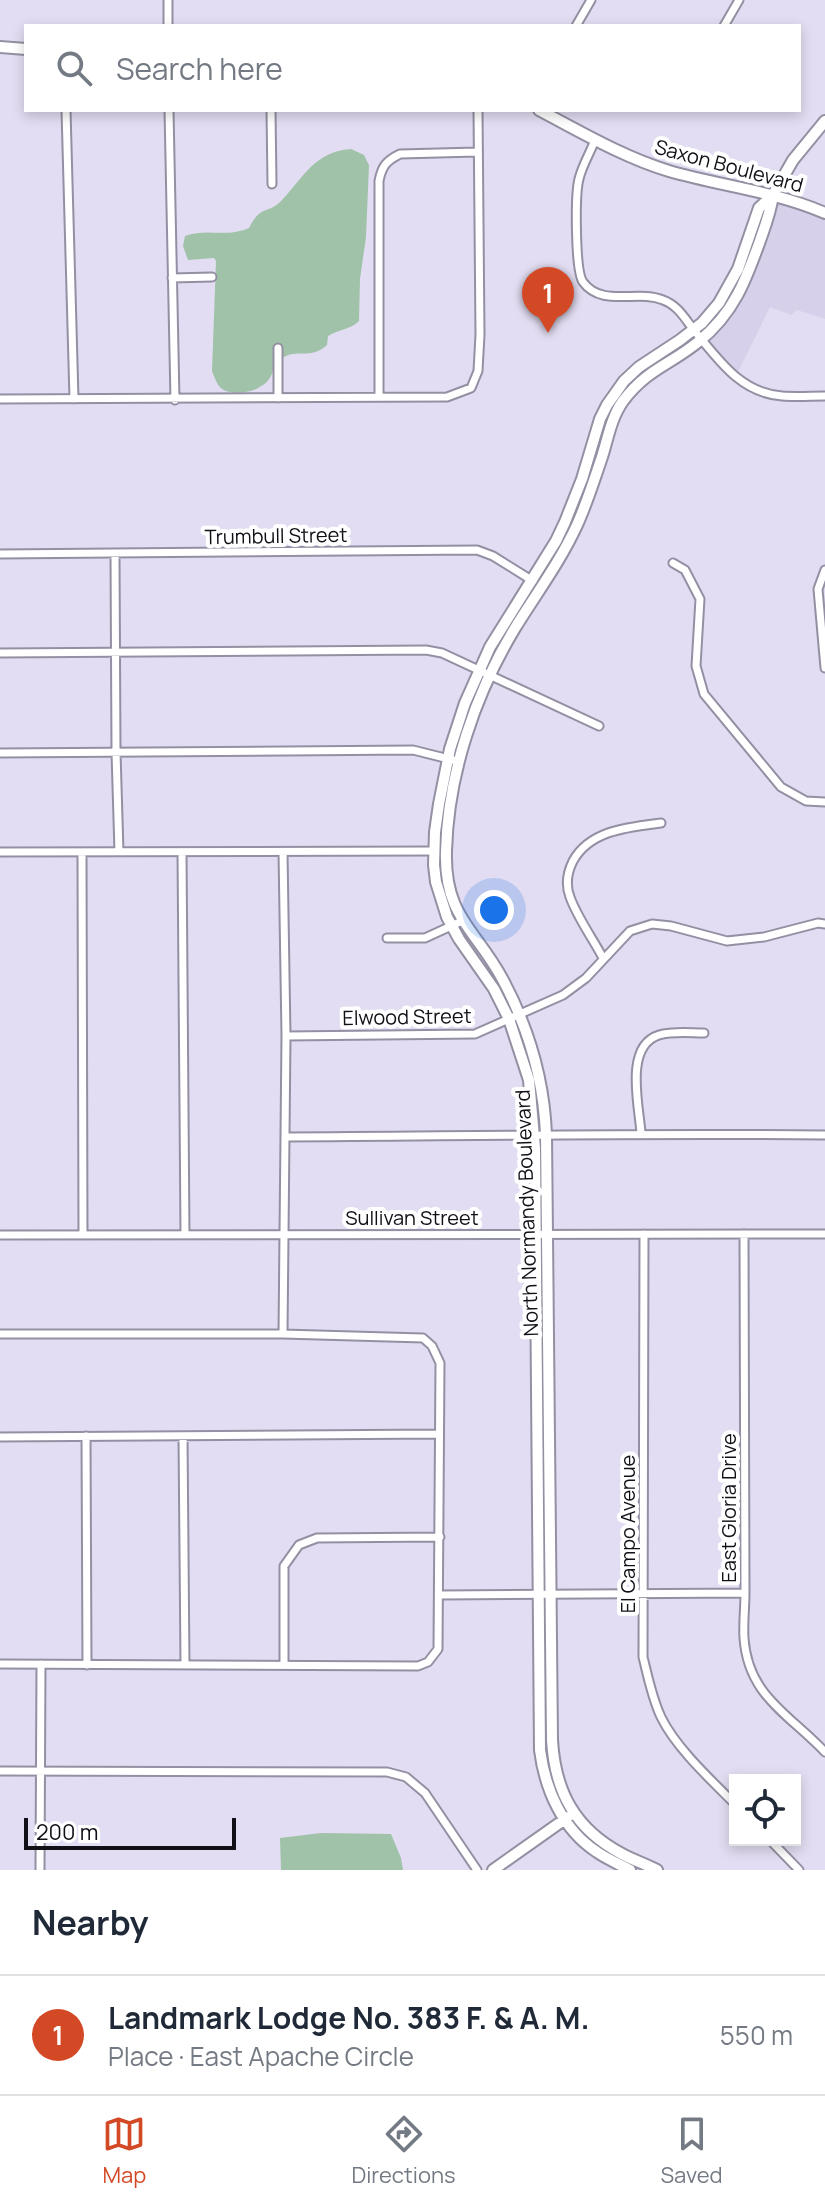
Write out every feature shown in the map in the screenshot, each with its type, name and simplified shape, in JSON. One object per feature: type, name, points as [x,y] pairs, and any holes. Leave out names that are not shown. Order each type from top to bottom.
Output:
[{"type":"street","points":[[168,0],[168,24]]},
{"type":"street","points":[[577,24],[591,0]]},
{"type":"street","points":[[725,24],[739,0]]},
{"type":"street","points":[[0,47],[24,49]]},
{"type":"street","points":[[66,112],[74,399]]},
{"type":"street","points":[[169,112],[175,400]]},
{"type":"street","points":[[271,112],[272,184]]},
{"type":"street","points":[[0,399],[447,397],[471,388],[478,371],[480,335],[478,112]]},
{"type":"street","name":"Saxon Boulevard","points":[[543,112],[617,151],[666,170],[773,195],[825,213]]},
{"type":"street","name":"North Normandy Boulevard","points":[[657,1870],[607,1846],[555,1805],[547,1786],[540,1750],[538,1595],[541,1135],[544,1102],[539,1071],[514,1016],[501,977],[457,924],[440,851],[465,703],[499,631],[556,541],[582,479],[600,419],[612,397],[639,367],[694,329],[726,292],[738,269],[759,208],[773,195],[793,160],[825,121]]},
{"type":"street","points":[[595,140],[576,190],[578,269],[583,282],[614,297],[646,295],[676,307],[726,370],[752,388],[782,396],[825,396]]},
{"type":"street","points":[[379,396],[379,181],[382,167],[400,154],[477,152]]},
{"type":"street","name":"North Normandy Boulevard","points":[[453,760],[514,629],[557,563],[583,511],[618,409],[644,377],[702,339],[724,316],[744,283],[771,210],[773,195]]},
{"type":"street","points":[[172,278],[212,277]]},
{"type":"street","points":[[278,348],[278,398]]},
{"type":"street","name":"Trumbull Street","points":[[0,554],[477,550],[493,556],[541,588]]},
{"type":"street","points":[[115,554],[119,852]]},
{"type":"street","points":[[673,563],[685,570],[700,599],[696,666],[704,694],[781,787],[806,801],[825,802]]},
{"type":"street","points":[[825,570],[818,589],[825,668]]},
{"type":"street","points":[[0,653],[426,650],[442,653],[599,726]]},
{"type":"street","points":[[0,753],[413,750],[453,760]]},
{"type":"street","points":[[603,958],[569,896],[567,872],[578,852],[592,840],[625,828],[661,823]]},
{"type":"street","points":[[0,852],[440,851]]},
{"type":"street","points":[[82,852],[83,1235]]},
{"type":"street","points":[[182,852],[185,1235]]},
{"type":"street","points":[[283,852],[286,1036],[283,1334]]},
{"type":"street","points":[[387,938],[425,938],[457,924]]},
{"type":"street","name":"Elwood Street","points":[[286,1036],[475,1034],[563,995],[586,978],[630,931],[652,924],[727,941],[825,924]]},
{"type":"street","points":[[641,1133],[636,1073],[638,1055],[643,1045],[657,1035],[667,1033],[704,1033]]},
{"type":"street","points":[[286,1137],[641,1133],[825,1135]]},
{"type":"street","name":"North Normandy Boulevard","points":[[541,1234],[553,1757],[575,1833],[596,1852],[630,1870]]},
{"type":"street","name":"El Campo Avenue","points":[[644,1234],[643,1657],[662,1720],[691,1759],[729,1798]]},
{"type":"street","name":"East Gloria Drive","points":[[744,1234],[744,1638],[751,1673],[763,1694],[823,1748]]},
{"type":"street","name":"Sullivan Street","points":[[0,1235],[825,1234]]},
{"type":"street","points":[[0,1334],[283,1334],[423,1338],[432,1346],[440,1363],[440,1595],[438,1649],[431,1659],[418,1666],[0,1664]]},
{"type":"street","points":[[0,1437],[439,1434]]},
{"type":"street","points":[[86,1436],[87,1665]]},
{"type":"street","points":[[183,1436],[185,1665]]},
{"type":"street","points":[[284,1665],[284,1566],[299,1545],[317,1538],[440,1537]]},
{"type":"street","points":[[440,1595],[745,1593]]},
{"type":"street","points":[[40,1870],[41,1664]]},
{"type":"street","points":[[0,1771],[387,1772],[406,1777],[425,1793],[477,1870]]},
{"type":"street","points":[[493,1870],[569,1816]]},
{"type":"street","points":[[776,1846],[799,1870]]},
{"type":"shaded area","points":[[776,200],[825,217],[825,319],[797,310],[791,315],[770,307],[737,374],[707,340],[743,295]]},
{"type":"green space","points":[[351,149],[364,155],[369,165],[359,321],[328,336],[327,345],[314,352],[292,354],[281,359],[281,344],[274,344],[273,372],[268,381],[245,392],[223,390],[212,371],[216,261],[214,258],[188,260],[183,246],[185,236],[249,228],[257,216],[277,205],[319,160]]},
{"type":"green space","points":[[321,1833],[391,1834],[403,1870],[281,1870],[280,1838]]},
{"type":"place","name":"Landmark Lodge No. 383 F. & A. M.","points":[[548,333]]}]
